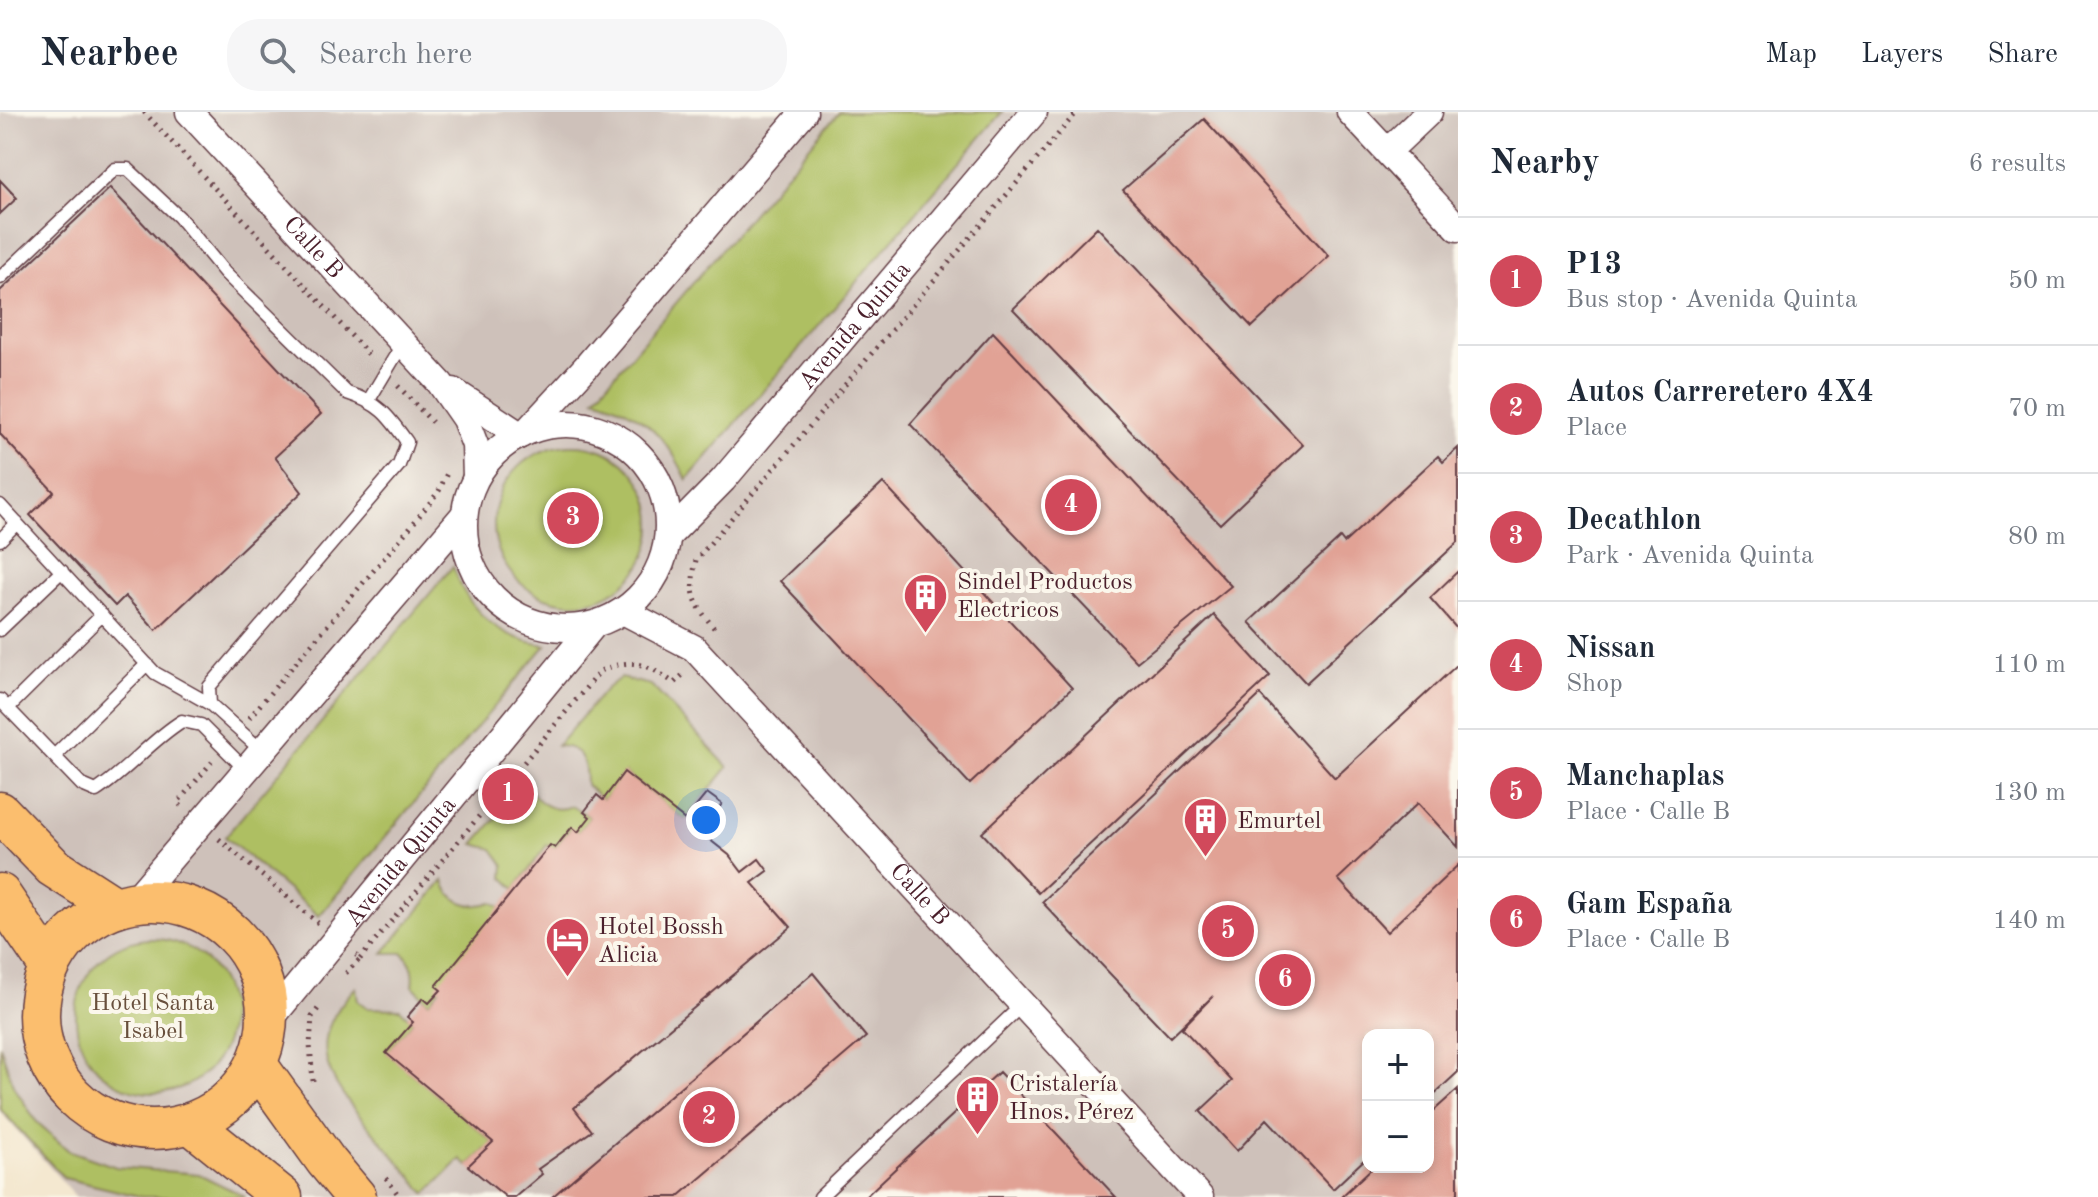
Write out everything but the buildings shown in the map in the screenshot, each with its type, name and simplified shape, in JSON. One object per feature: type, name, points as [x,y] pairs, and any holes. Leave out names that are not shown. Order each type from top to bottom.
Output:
[{"type":"main road","points":[[0,812],[53,867],[124,904]]},
{"type":"main road","points":[[0,894],[49,966]]},
{"type":"main road","points":[[159,901],[203,912],[239,939],[262,978],[268,1022],[257,1065],[230,1101],[191,1124],[146,1130],[102,1119],[67,1092],[44,1054],[38,1009],[49,966],[76,930],[124,904],[159,901]]},
{"type":"main road","points":[[257,1065],[356,1197]]},
{"type":"main road","points":[[191,1124],[282,1197]]},
{"type":"street","name":"Calle B","points":[[189,112],[440,383],[465,419],[475,445],[476,477]]},
{"type":"street","points":[[524,432],[563,424],[597,428],[628,444],[652,469],[666,500],[669,535],[663,565],[647,591],[625,612],[593,626],[553,629],[515,616],[485,590],[467,555],[464,515],[476,477],[489,458],[524,432],[586,367],[804,112]]},
{"type":"street","name":"Avenida Quinta","points":[[669,535],[723,480],[1034,112]]},
{"type":"street","points":[[1350,112],[1458,228]]},
{"type":"street","points":[[1388,151],[1429,112]]},
{"type":"street","name":"Calle B","points":[[440,383],[524,432]]},
{"type":"street","points":[[124,904],[254,760],[464,515]]},
{"type":"street","name":"Calle B","points":[[625,612],[694,648],[703,657],[1200,1197]]},
{"type":"street","name":"Avenida Quinta","points":[[268,1022],[593,626]]},
{"type":"lane","points":[[0,278],[115,169],[128,169],[179,217],[225,273],[347,393],[369,400],[386,414],[407,442],[399,465],[209,687],[210,704]]},
{"type":"lane","points":[[369,400],[403,343]]},
{"type":"lane","points":[[0,505],[155,673],[210,704],[254,760]]},
{"type":"lane","points":[[0,540],[17,523]]},
{"type":"lane","points":[[0,630],[62,571]]},
{"type":"lane","points":[[102,615],[4,704],[82,785],[96,791],[115,779],[169,729],[182,721],[201,725],[254,760]]},
{"type":"lane","points":[[54,756],[147,664]]},
{"type":"lane","points":[[820,1197],[1024,1003]]},
{"type":"path","points":[[360,959],[600,671],[620,662],[637,663],[652,667],[674,683],[724,639],[694,602],[691,582],[696,560],[1077,112]]},
{"type":"shaded area","points":[[0,112],[1458,112],[1458,1197],[76,1197],[0,1111]]},
{"type":"green space","points":[[839,112],[1002,112],[687,480],[671,451],[651,428],[626,410],[595,398]]},
{"type":"green space","points":[[573,445],[603,451],[629,468],[646,494],[652,524],[646,554],[629,580],[603,597],[573,603],[543,597],[517,580],[500,554],[494,524],[500,494],[517,468],[543,451]]},
{"type":"green space","points":[[453,566],[467,596],[487,620],[514,637],[546,645],[319,916],[225,837]]},
{"type":"green space","points":[[620,678],[651,685],[728,767],[685,820],[625,773],[603,800],[586,785],[584,763],[578,753],[557,746],[606,689]]},
{"type":"green space","points":[[526,783],[544,804],[557,809],[571,806],[590,817],[578,832],[570,829],[555,848],[547,845],[515,889],[503,877],[504,865],[493,849],[474,844]]},
{"type":"green space","points":[[444,880],[451,894],[462,902],[477,905],[492,902],[501,907],[429,1003],[413,986],[412,968],[403,953],[383,953]]},
{"type":"green space","name":"Hotel Santa Isabel","points":[[153,939],[183,945],[208,961],[224,986],[230,1016],[224,1046],[208,1071],[183,1087],[153,1093],[123,1087],[98,1071],[82,1046],[76,1016],[82,986],[98,961],[123,945]]},
{"type":"green space","points":[[356,987],[358,1001],[368,1008],[400,1009],[413,1022],[387,1053],[493,1142],[468,1166],[461,1159],[426,1194],[341,1092],[326,1059],[325,1043],[330,1025]]},
{"type":"green space","points":[[0,1045],[13,1085],[36,1121],[68,1150],[116,1167],[199,1174],[246,1197],[143,1197],[64,1178],[0,1109]]},
{"type":"place","name":"Nissan","points":[[1071,505]]},
{"type":"place","name":"Decathlon","points":[[573,518]]},
{"type":"place","name":"Sindel Productos Electricos","points":[[926,634]]},
{"type":"place","name":"P13","points":[[508,794]]},
{"type":"place","name":"Emurtel","points":[[1206,859]]},
{"type":"place","name":"Manchaplas","points":[[1228,931]]},
{"type":"place","name":"Hotel Bossh Alicia","points":[[567,979]]},
{"type":"place","name":"Gam España","points":[[1285,980]]},
{"type":"place","name":"Autos Carreretero 4X4","points":[[709,1117]]},
{"type":"place","name":"Cristalería Hnos. Pérez","points":[[978,1136]]}]
